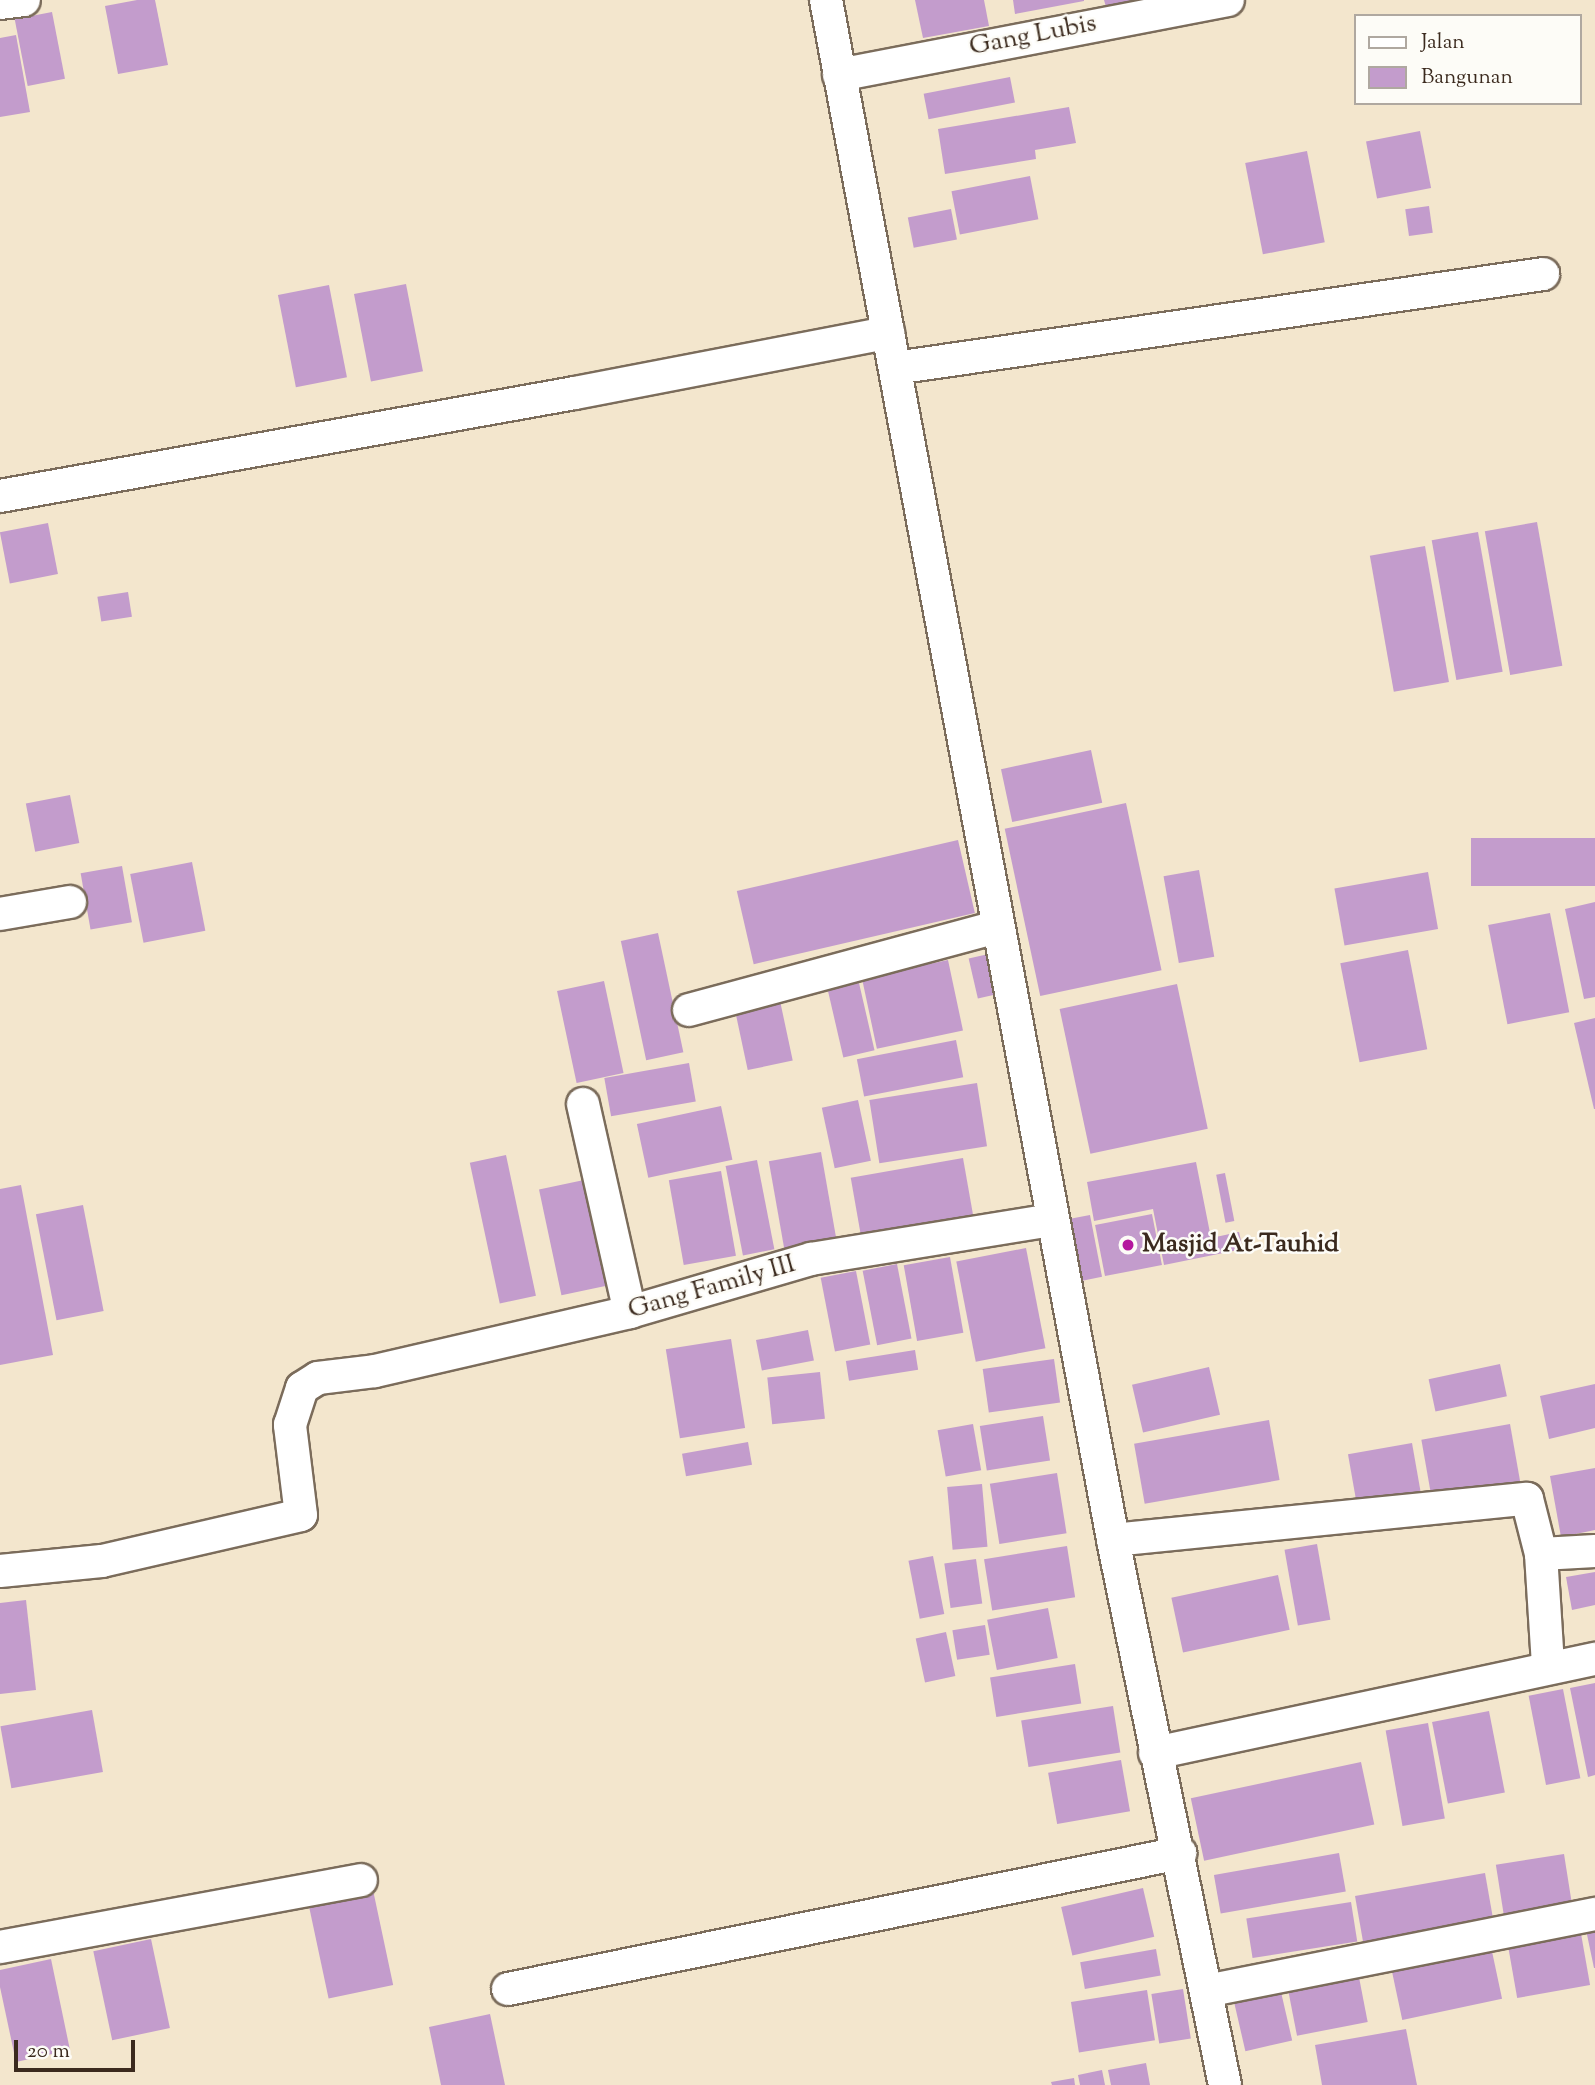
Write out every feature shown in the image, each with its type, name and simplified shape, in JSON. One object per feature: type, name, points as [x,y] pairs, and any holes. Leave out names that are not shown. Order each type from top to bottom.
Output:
[{"type":"street","points":[[0,3],[24,0]]},
{"type":"street","points":[[826,0],[1113,1540],[1155,1753],[1180,1853],[1225,2085]]},
{"type":"street","name":"Gang Lubis","points":[[839,75],[1228,0]]},
{"type":"street","points":[[895,368],[1544,274]]},
{"type":"street","points":[[0,496],[575,393],[888,333]]},
{"type":"street","points":[[0,914],[70,902]]},
{"type":"street","points":[[689,1010],[997,927]]},
{"type":"street","points":[[583,1104],[630,1312]]},
{"type":"street","name":"Gang Family III","points":[[0,1571],[103,1561],[301,1515],[290,1425],[302,1388],[318,1378],[375,1371],[630,1312],[811,1259],[1053,1220]]},
{"type":"street","points":[[1113,1540],[1527,1499],[1541,1555],[1548,1667]]},
{"type":"street","points":[[1541,1555],[1595,1551]]},
{"type":"street","points":[[1155,1753],[1595,1659]]},
{"type":"street","points":[[508,1989],[1180,1853]]},
{"type":"street","points":[[0,1947],[361,1880]]},
{"type":"street","points":[[1206,1991],[1595,1914]]},
{"type":"building","points":[[137,0],[155,0],[168,65],[118,74],[105,6]]},
{"type":"building","points":[[915,0],[984,0],[989,26],[923,38]]},
{"type":"building","points":[[1013,0],[1084,0],[1084,1],[1015,14]]},
{"type":"building","points":[[1104,0],[1135,0],[1135,1],[1106,7]]},
{"type":"building","points":[[52,12],[65,79],[28,86],[15,19]]},
{"type":"building","points":[[16,35],[30,112],[0,117],[0,38]]},
{"type":"building","points":[[1010,77],[1015,103],[929,119],[924,94]]},
{"type":"building","points":[[1069,107],[1076,143],[1035,150],[1036,159],[945,174],[938,129]]},
{"type":"building","points":[[1420,131],[1431,188],[1377,198],[1366,141]]},
{"type":"building","points":[[1307,151],[1325,242],[1263,254],[1245,163]]},
{"type":"building","points":[[1030,176],[1038,219],[960,234],[951,191]]},
{"type":"building","points":[[1429,206],[1433,233],[1409,236],[1405,209]]},
{"type":"building","points":[[951,209],[957,239],[914,248],[908,217]]},
{"type":"building","points":[[406,284],[423,371],[371,381],[354,294]]},
{"type":"building","points":[[329,285],[347,377],[296,387],[278,295]]},
{"type":"building","points":[[1537,522],[1562,666],[1510,675],[1485,531]]},
{"type":"building","points":[[48,523],[58,574],[10,583],[0,532]]},
{"type":"building","points":[[1478,532],[1503,672],[1456,680],[1432,540]]},
{"type":"building","points":[[1425,546],[1449,682],[1394,692],[1370,556]]},
{"type":"building","points":[[128,592],[132,617],[101,622],[97,597]]},
{"type":"building","points":[[1091,750],[1102,803],[1012,822],[1001,769]]},
{"type":"building","points":[[70,795],[79,843],[35,852],[26,804]]},
{"type":"building","points":[[1126,803],[1162,970],[1040,996],[1005,829]]},
{"type":"building","points":[[1471,838],[1595,838],[1595,886],[1471,886]]},
{"type":"building","points":[[958,840],[975,913],[754,964],[737,891]]},
{"type":"building","points":[[192,862],[205,931],[144,943],[130,874]]},
{"type":"building","points":[[122,866],[132,922],[91,929],[81,873]]},
{"type":"building","points":[[1199,870],[1214,957],[1179,963],[1164,876]]},
{"type":"building","points":[[1428,872],[1438,929],[1345,946],[1334,888]]},
{"type":"building","points":[[1595,902],[1595,997],[1584,999],[1565,909]]},
{"type":"building","points":[[1550,913],[1569,1012],[1507,1024],[1488,925]]},
{"type":"building","points":[[658,933],[683,1052],[646,1060],[621,941]]},
{"type":"building","points":[[1408,950],[1427,1049],[1360,1062],[1340,963]]},
{"type":"building","points":[[993,953],[1002,993],[978,999],[969,959]]},
{"type":"building","points":[[948,960],[963,1030],[877,1049],[862,978]]},
{"type":"building","points":[[604,981],[624,1073],[577,1083],[557,991]]},
{"type":"building","points":[[859,983],[875,1050],[843,1057],[828,990]]},
{"type":"building","points":[[1177,984],[1208,1129],[1090,1154],[1060,1009]]},
{"type":"building","points":[[779,996],[793,1061],[748,1070],[734,1006]]},
{"type":"building","points":[[1595,1018],[1595,1109],[1594,1109],[1574,1023]]},
{"type":"building","points":[[956,1040],[963,1077],[864,1097],[857,1059]]},
{"type":"building","points":[[689,1063],[696,1101],[611,1116],[604,1078]]},
{"type":"building","points":[[977,1083],[987,1146],[879,1163],[869,1100]]},
{"type":"building","points":[[858,1100],[871,1161],[835,1168],[822,1108]]},
{"type":"building","points":[[721,1106],[732,1160],[648,1178],[637,1124]]},
{"type":"building","points":[[821,1152],[837,1241],[784,1250],[769,1161]]},
{"type":"building","points":[[506,1155],[536,1296],[500,1304],[470,1163]]},
{"type":"building","points":[[963,1158],[973,1215],[861,1235],[851,1178]]},
{"type":"building","points":[[757,1160],[774,1249],[743,1255],[726,1166]]},
{"type":"building","points":[[1196,1162],[1211,1238],[1239,1232],[1243,1249],[1164,1265],[1153,1209],[1094,1221],[1087,1182]]},
{"type":"building","points":[[721,1171],[736,1256],[684,1265],[669,1180]]},
{"type":"building","points":[[1225,1173],[1234,1221],[1226,1223],[1216,1175]]},
{"type":"building","points":[[584,1180],[606,1286],[561,1295],[539,1190]]},
{"type":"building","points":[[21,1185],[53,1355],[0,1365],[0,1189]]},
{"type":"building","points":[[83,1205],[104,1311],[56,1320],[36,1214]]},
{"type":"building","name":"Masjid At-Tauhid","points":[[1152,1214],[1162,1265],[1105,1276],[1095,1225]]},
{"type":"building","points":[[1090,1215],[1102,1277],[1082,1281],[1070,1219]]},
{"type":"building","points":[[1026,1248],[1045,1348],[976,1362],[956,1262]]},
{"type":"building","points":[[950,1257],[963,1333],[917,1341],[904,1265]]},
{"type":"building","points":[[897,1264],[912,1339],[877,1345],[863,1271]]},
{"type":"building","points":[[856,1271],[870,1345],[835,1351],[821,1278]]},
{"type":"building","points":[[808,1330],[814,1360],[762,1371],[756,1340]]},
{"type":"building","points":[[731,1339],[745,1428],[680,1438],[666,1349]]},
{"type":"building","points":[[915,1350],[918,1370],[849,1381],[846,1361]]},
{"type":"building","points":[[1054,1359],[1060,1403],[989,1413],[983,1369]]},
{"type":"building","points":[[1500,1364],[1507,1396],[1435,1411],[1429,1379]]},
{"type":"building","points":[[1209,1367],[1220,1415],[1143,1433],[1132,1385]]},
{"type":"building","points":[[820,1372],[825,1419],[772,1424],[767,1378]]},
{"type":"building","points":[[1595,1384],[1595,1428],[1549,1439],[1540,1396]]},
{"type":"building","points":[[1043,1416],[1050,1460],[987,1470],[980,1426]]},
{"type":"building","points":[[1269,1420],[1280,1480],[1145,1504],[1134,1444]]},
{"type":"building","points":[[973,1424],[981,1470],[946,1477],[938,1430]]},
{"type":"building","points":[[1510,1424],[1521,1487],[1432,1503],[1421,1440]]},
{"type":"building","points":[[748,1442],[752,1465],[686,1476],[682,1454]]},
{"type":"building","points":[[1412,1443],[1421,1492],[1357,1504],[1348,1454]]},
{"type":"building","points":[[1595,1468],[1595,1530],[1561,1537],[1550,1476]]},
{"type":"building","points":[[1057,1473],[1067,1533],[999,1544],[990,1484]]},
{"type":"building","points":[[982,1484],[987,1547],[953,1550],[947,1487]]},
{"type":"building","points":[[1317,1544],[1330,1620],[1298,1626],[1285,1550]]},
{"type":"building","points":[[1067,1546],[1075,1597],[992,1611],[984,1559]]},
{"type":"building","points":[[933,1556],[944,1614],[920,1619],[908,1561]]},
{"type":"building","points":[[976,1559],[982,1604],[951,1608],[944,1563]]},
{"type":"building","points":[[1595,1572],[1595,1605],[1572,1610],[1566,1577]]},
{"type":"building","points":[[1278,1575],[1290,1630],[1183,1652],[1171,1598]]},
{"type":"building","points":[[26,1600],[36,1690],[0,1694],[0,1603]]},
{"type":"building","points":[[1048,1608],[1058,1658],[997,1670],[987,1620]]},
{"type":"building","points":[[985,1625],[990,1655],[957,1660],[952,1630]]},
{"type":"building","points":[[946,1632],[955,1676],[925,1682],[916,1638]]},
{"type":"building","points":[[1075,1664],[1081,1704],[996,1717],[990,1677]]},
{"type":"building","points":[[1595,1683],[1595,1775],[1588,1777],[1570,1688]]},
{"type":"building","points":[[1563,1689],[1580,1778],[1546,1785],[1529,1696]]},
{"type":"building","points":[[1113,1706],[1120,1752],[1028,1767],[1021,1721]]},
{"type":"building","points":[[92,1710],[103,1772],[11,1788],[0,1726]]},
{"type":"building","points":[[1489,1711],[1505,1792],[1448,1804],[1432,1722]]},
{"type":"building","points":[[1428,1723],[1445,1819],[1402,1826],[1386,1730]]},
{"type":"building","points":[[1121,1760],[1130,1811],[1057,1824],[1048,1773]]},
{"type":"building","points":[[1361,1762],[1374,1825],[1204,1861],[1191,1798]]},
{"type":"building","points":[[1339,1853],[1346,1891],[1221,1913],[1214,1875]]},
{"type":"building","points":[[1564,1854],[1573,1909],[1505,1920],[1496,1865]]},
{"type":"building","points":[[1485,1873],[1494,1923],[1364,1946],[1355,1896]]},
{"type":"building","points":[[1143,1888],[1154,1937],[1072,1956],[1061,1907]]},
{"type":"building","points":[[373,1890],[393,1985],[329,1999],[308,1904]]},
{"type":"building","points":[[1351,1902],[1357,1942],[1253,1958],[1246,1919]]},
{"type":"building","points":[[1595,1923],[1595,1968],[1594,1968],[1585,1925]]},
{"type":"building","points":[[1580,1928],[1590,1985],[1517,1998],[1507,1941]]},
{"type":"building","points":[[151,1939],[170,2028],[112,2040],[93,1951]]},
{"type":"building","points":[[1490,1942],[1502,1999],[1402,2020],[1390,1963]]},
{"type":"building","points":[[1156,1949],[1161,1976],[1085,1989],[1080,1962]]},
{"type":"building","points":[[51,1959],[70,2050],[16,2062],[0,1987],[0,1970]]},
{"type":"building","points":[[1357,1967],[1368,2022],[1297,2036],[1286,1981]]},
{"type":"building","points":[[1278,1979],[1292,2040],[1245,2051],[1231,1990]]},
{"type":"building","points":[[1183,1989],[1191,2038],[1159,2043],[1151,1994]]},
{"type":"building","points":[[1147,1990],[1155,2040],[1079,2052],[1071,2002]]},
{"type":"building","points":[[490,2014],[505,2085],[441,2085],[429,2027]]},
{"type":"building","points":[[1406,2029],[1417,2085],[1322,2085],[1315,2045]]},
{"type":"building","points":[[1146,2063],[1150,2085],[1111,2085],[1108,2070]]},
{"type":"building","points":[[1102,2070],[1105,2085],[1080,2085],[1078,2075]]},
{"type":"building","points":[[1074,2078],[1075,2085],[1052,2085],[1051,2082]]},
{"type":"place","name":"Masjid At-Tauhid","points":[[1128,1245]]}]
